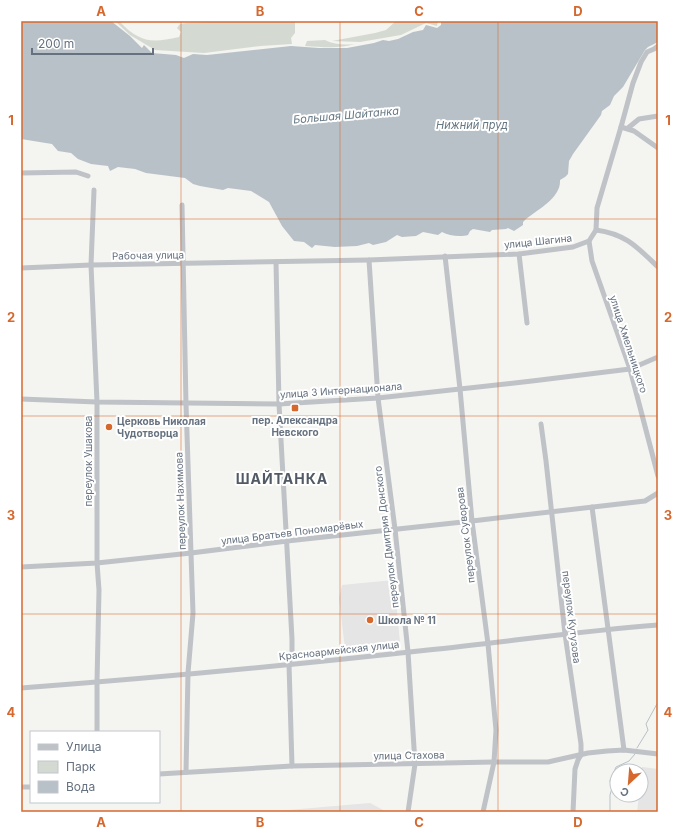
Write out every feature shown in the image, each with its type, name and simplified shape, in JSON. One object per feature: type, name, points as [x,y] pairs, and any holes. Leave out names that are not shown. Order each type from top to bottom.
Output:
[{"type":"street","points":[[589,241],[596,230],[597,208],[622,127],[628,97],[641,62],[647,52],[658,46]]},
{"type":"street","points":[[628,128],[640,119],[658,116]]},
{"type":"street","points":[[622,127],[634,130],[658,148]]},
{"type":"street","points":[[21,173],[76,172],[88,176]]},
{"type":"street","name":"переулок Ушакова","points":[[94,190],[91,265],[97,402],[97,563],[99,590],[97,731]]},
{"type":"street","name":"переулок Нахимова","points":[[182,205],[186,404],[193,613],[188,673],[186,772]]},
{"type":"street","points":[[596,230],[606,231],[630,241],[658,267]]},
{"type":"street","name":"улица Шагина","points":[[276,262],[519,254],[573,247],[589,241]]},
{"type":"street","name":"улица Хмельницкого","points":[[589,241],[592,261],[630,369],[658,476]]},
{"type":"street","points":[[519,254],[527,322]]},
{"type":"street","name":"переулок Суворова","points":[[445,256],[460,389],[472,521],[488,644],[496,730],[494,762],[483,812]]},
{"type":"street","name":"переулок Дмитрия Донского","points":[[368,260],[378,398],[395,529],[408,652],[415,764],[408,812]]},
{"type":"street","points":[[276,262],[279,404],[292,652],[289,664],[292,766]]},
{"type":"street","name":"Рабочая улица","points":[[21,268],[91,265],[276,262]]},
{"type":"street","name":"улица 3 Интернационала","points":[[21,399],[186,404],[279,404],[378,398],[630,369],[658,357]]},
{"type":"street","name":"переулок Кутузова","points":[[540,424],[546,461],[565,634],[581,744],[581,755],[575,769],[573,812]]},
{"type":"street","name":"улица Братьев Пономарёвых","points":[[21,567],[97,563],[551,512],[645,501],[658,493]]},
{"type":"street","points":[[592,507],[624,750]]},
{"type":"street","name":"Красноармейская улица","points":[[21,688],[289,664],[488,644],[609,628],[658,625]]},
{"type":"street","name":"улица Стахова","points":[[160,774],[292,766],[548,762],[581,755],[624,750],[658,754]]},
{"type":"shaded area","name":"Школа № 11","points":[[394,580],[400,643],[345,649],[339,598],[342,585]]},
{"type":"shaded area","points":[[649,768],[658,769],[658,812],[637,812],[638,803],[649,803]]},
{"type":"shaded area","points":[[370,803],[387,812],[266,812]]},
{"type":"green space","points":[[115,21],[119,21],[133,34],[146,40],[161,40],[179,37],[181,32],[177,28],[180,24],[187,23],[295,21],[295,33],[291,38],[292,44],[204,53],[155,50],[130,35]]},
{"type":"green space","points":[[396,21],[438,21],[437,26],[426,23],[401,35],[360,42],[332,41],[386,30]]},
{"type":"green space","points":[[325,40],[332,43],[355,44],[337,47],[305,46],[307,41]]},
{"type":"water","name":"Нижний пруд","points":[[21,21],[111,21],[142,48],[144,45],[152,53],[176,55],[184,58],[193,54],[207,55],[291,46],[347,48],[383,40],[389,41],[398,39],[413,32],[423,30],[426,25],[437,28],[441,25],[441,21],[658,21],[658,42],[645,50],[623,87],[614,96],[610,105],[602,111],[601,115],[573,154],[569,161],[568,174],[560,180],[557,192],[553,198],[526,219],[523,222],[523,225],[514,231],[508,228],[492,230],[490,232],[473,229],[468,235],[465,236],[442,232],[438,235],[423,232],[416,236],[402,237],[397,235],[386,242],[373,245],[369,243],[357,246],[335,247],[315,245],[312,248],[304,242],[294,241],[282,226],[269,202],[251,191],[228,188],[223,190],[200,186],[193,184],[185,178],[146,173],[135,169],[118,167],[110,171],[108,166],[91,164],[78,159],[71,153],[58,151],[52,144],[21,139]]},
{"type":"waterway","points":[[637,748],[648,730],[646,724],[658,702]]},
{"type":"waterway","points":[[610,812],[610,795],[612,788],[610,781],[616,767],[629,761],[635,754]]},
{"type":"place","name":"пер. Александра Невского","points":[[295,408]]},
{"type":"place","name":"Церковь Николая Чудотворца","points":[[109,427]]},
{"type":"place","name":"Школа № 11","points":[[370,620]]},
{"type":"district","name":"ШАЙТАНКА","points":[[282,478]]},
{"type":"water label","name":"Большая Шайтанка","points":[[346,115]]}]
